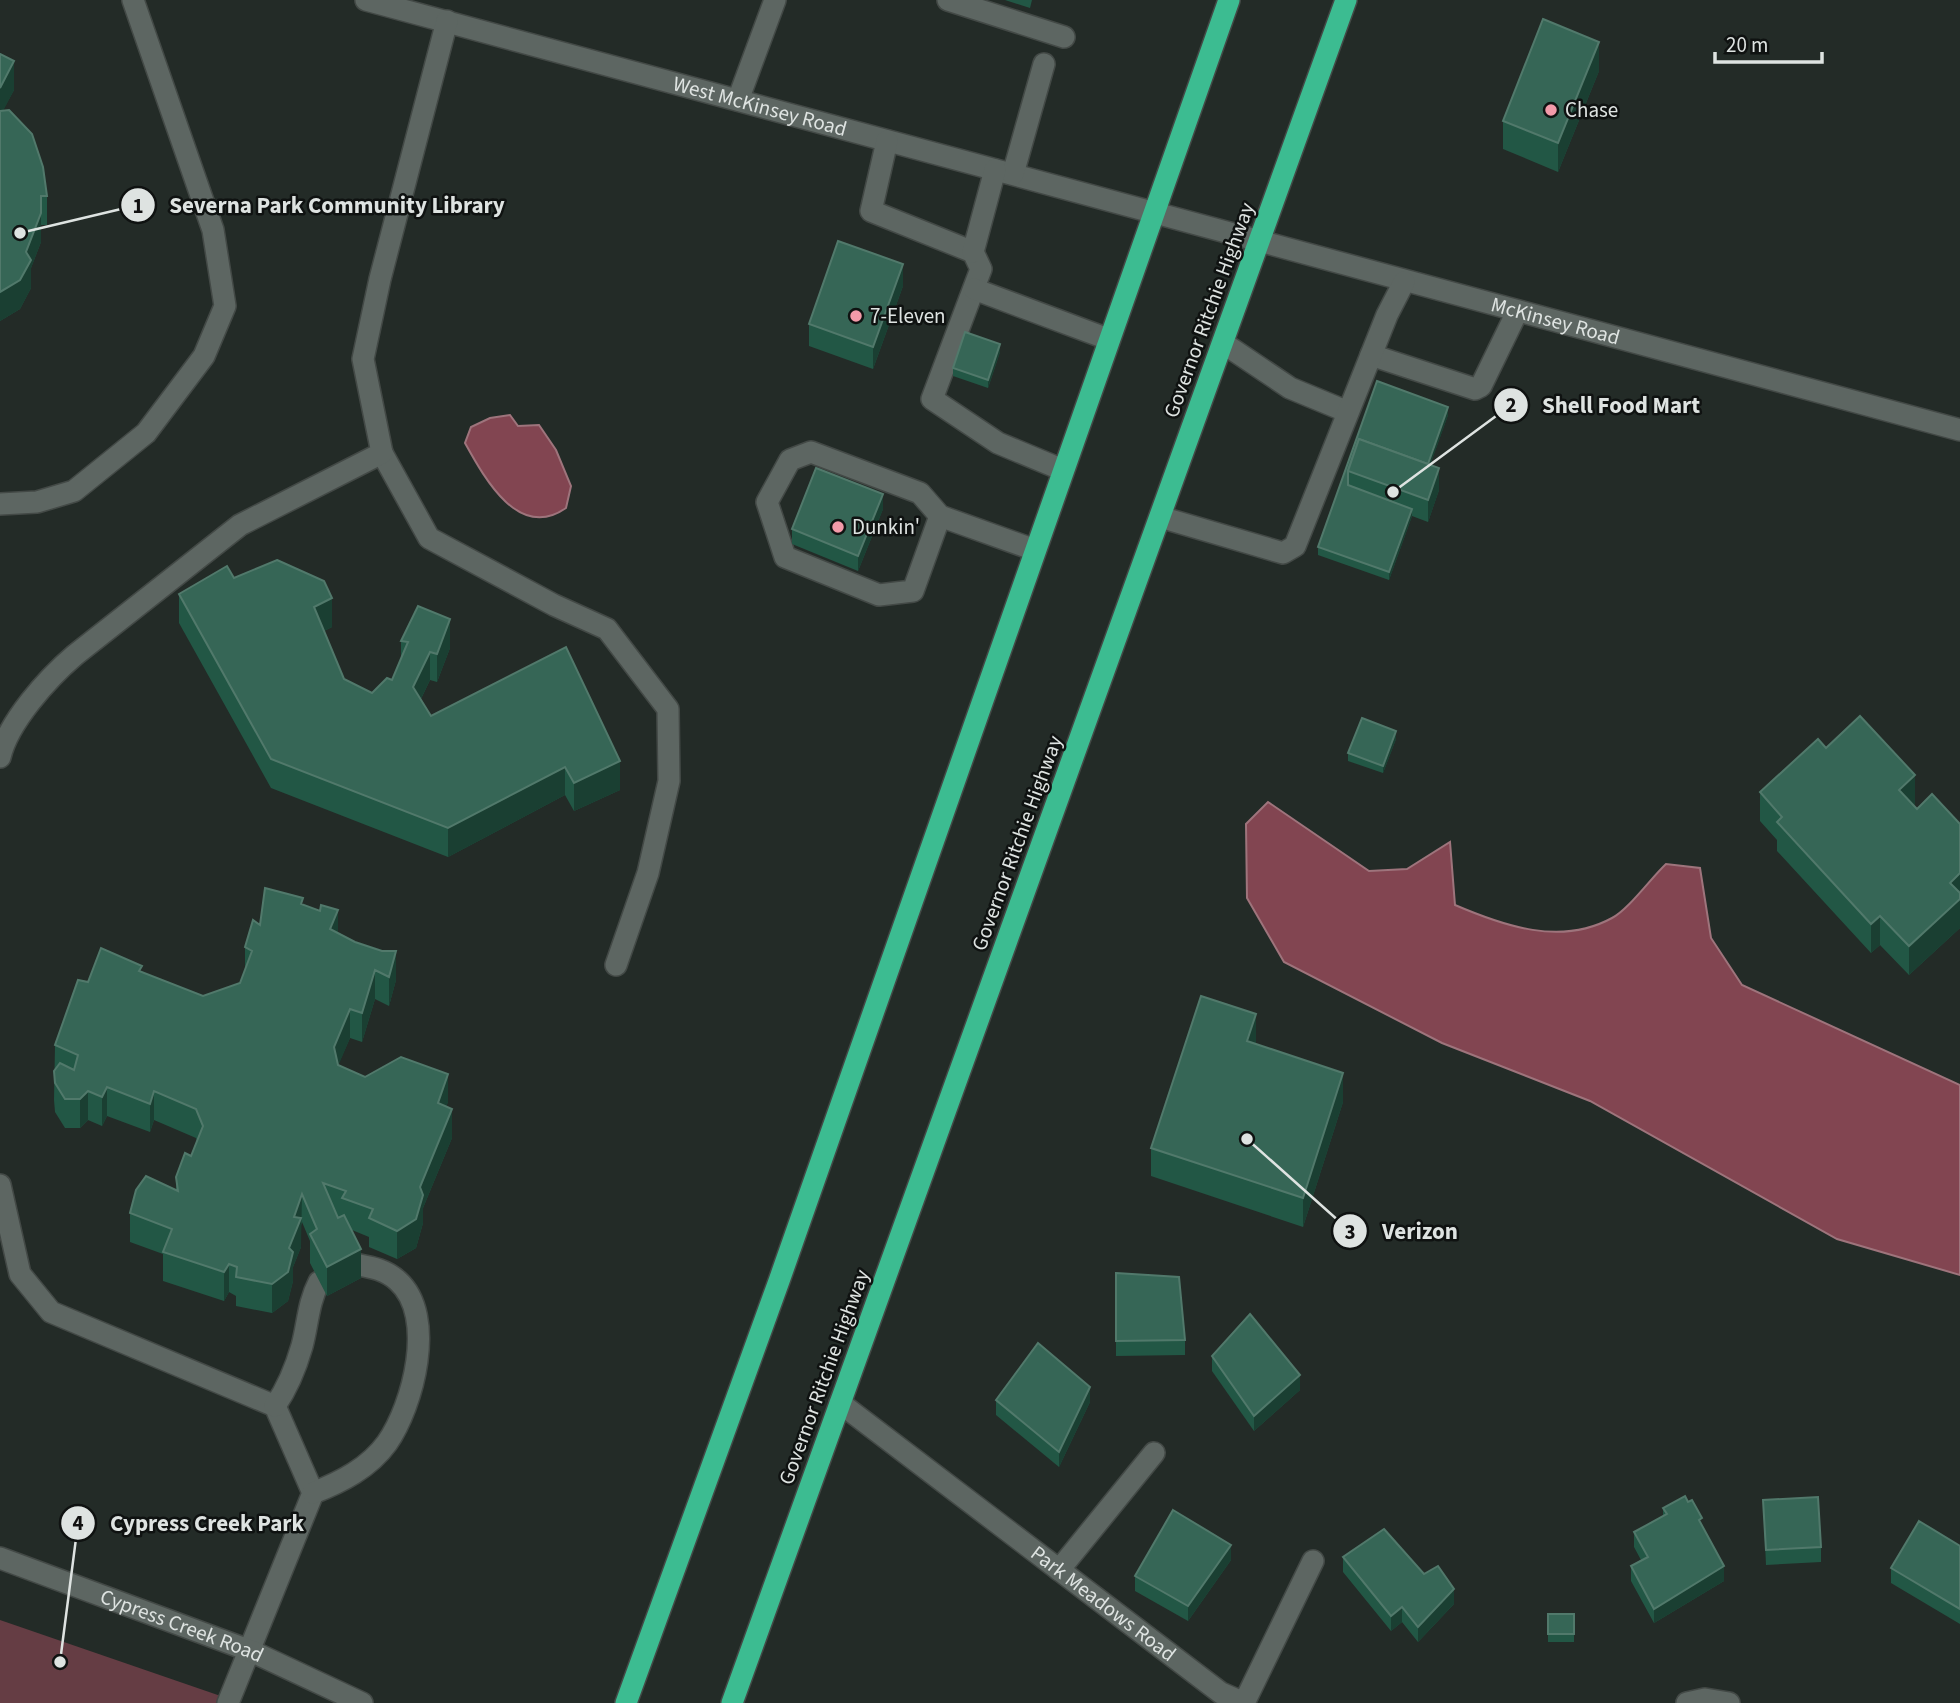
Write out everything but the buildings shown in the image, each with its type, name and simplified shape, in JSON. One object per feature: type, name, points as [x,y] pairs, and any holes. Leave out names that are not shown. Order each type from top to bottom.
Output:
[{"type":"highway","points":[[626,1703],[784,1268],[1152,212],[1229,0]]},
{"type":"highway","name":"Governor Ritchie Highway","points":[[732,1703],[1346,0]]},
{"type":"street","points":[[0,503],[37,502],[74,491],[146,433],[204,356],[225,306],[213,230],[133,0]]},
{"type":"street","name":"West McKinsey Road","points":[[366,0],[1152,212]]},
{"type":"street","points":[[738,100],[775,0]]},
{"type":"street","points":[[948,0],[1064,37]]},
{"type":"street","points":[[447,21],[380,279],[363,359],[382,453],[429,538],[554,605],[607,629],[668,709],[669,781],[648,873],[616,965]]},
{"type":"street","points":[[973,251],[1044,64]]},
{"type":"street","points":[[887,141],[871,211],[973,251],[981,269],[932,399],[998,443],[1063,470]]},
{"type":"street","name":"McKinsey Road","points":[[1152,212],[1960,430]]},
{"type":"street","points":[[1160,517],[1283,553],[1294,546],[1371,355],[1404,282]]},
{"type":"street","points":[[974,289],[1108,339]]},
{"type":"street","points":[[1371,355],[1475,389],[1481,386],[1517,312]]},
{"type":"street","points":[[1223,343],[1290,388],[1348,412]]},
{"type":"street","points":[[940,516],[913,591],[879,595],[785,557],[767,502],[790,460],[811,452],[920,493],[940,516],[1035,550]]},
{"type":"street","points":[[0,757],[4,740],[55,672],[75,655],[240,525],[382,453]]},
{"type":"street","points":[[0,1185],[20,1275],[51,1312],[275,1406],[313,1493],[228,1703]]},
{"type":"street","points":[[313,1493],[340,1482],[363,1467],[387,1444],[409,1399],[415,1372],[417,1318],[413,1304],[400,1282],[378,1268],[354,1264]]},
{"type":"street","points":[[275,1406],[287,1388],[303,1344],[311,1297],[319,1282]]},
{"type":"street","name":"Park Meadows Road","points":[[840,1404],[1221,1693],[1244,1703],[1313,1561]]},
{"type":"street","points":[[1059,1570],[1154,1453]]},
{"type":"street","name":"Cypress Creek Road","points":[[0,1558],[251,1651],[356,1702]]},
{"type":"street","points":[[1687,1703],[1705,1699],[1729,1703]]},
{"type":"shaded area","points":[[510,415],[518,426],[539,425],[556,450],[571,486],[566,508],[549,516],[533,517],[519,511],[493,488],[473,457],[465,443],[471,427],[490,418]]},
{"type":"shaded area","points":[[1268,802],[1369,871],[1407,869],[1450,842],[1455,905],[1493,920],[1533,930],[1573,931],[1593,926],[1619,914],[1666,864],[1700,868],[1711,938],[1742,985],[1960,1085],[1960,1275],[1837,1239],[1590,1101],[1442,1043],[1284,962],[1247,898],[1246,824]]},
{"type":"shaded area","points":[[0,1620],[241,1703],[0,1703]]},
{"type":"place","name":"Chase","points":[[1551,110]]},
{"type":"place","name":"Severna Park Community Library","points":[[20,233]]},
{"type":"place","name":"7-Eleven","points":[[856,316]]},
{"type":"place","name":"Shell Food Mart","points":[[1393,492]]},
{"type":"place","name":"Dunkin'","points":[[838,527]]},
{"type":"place","name":"Verizon","points":[[1247,1139]]},
{"type":"place","name":"Cypress Creek Park","points":[[60,1662]]}]
